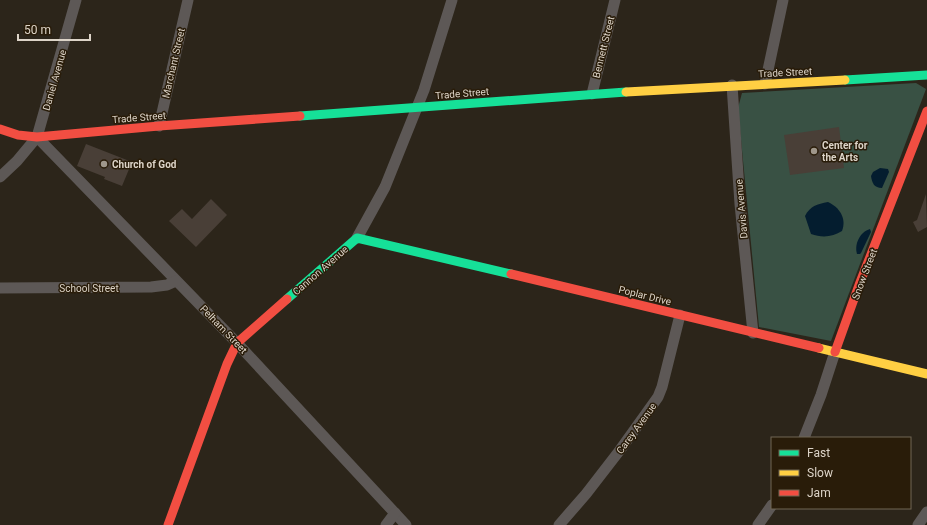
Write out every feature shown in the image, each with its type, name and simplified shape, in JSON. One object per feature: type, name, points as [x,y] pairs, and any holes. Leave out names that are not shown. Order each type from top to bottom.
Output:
[{"type":"street","name":"Daniel Avenue","points":[[37,137],[76,0]]},
{"type":"street","name":"Marchant Street","points":[[159,126],[188,0]]},
{"type":"street","name":"Cannon Avenue","points":[[168,525],[227,364],[238,343],[332,258],[357,238],[385,188],[424,90],[452,0]]},
{"type":"street","name":"Bennett Street","points":[[592,94],[615,0]]},
{"type":"street","points":[[765,84],[783,0]]},
{"type":"street","name":"Trade Street","points":[[0,129],[18,135],[37,137],[159,126],[592,94],[927,75]]},
{"type":"street","name":"Davis Avenue","points":[[732,85],[740,195],[753,333]]},
{"type":"street","name":"Snow Street","points":[[804,437],[821,395],[859,285],[927,111]]},
{"type":"street","points":[[0,177],[17,161],[37,137]]},
{"type":"street","name":"Pelham Street","points":[[37,137],[238,343],[406,525]]},
{"type":"street","name":"Poplar Drive","points":[[357,238],[927,374]]},
{"type":"street","name":"School Street","points":[[0,288],[151,287],[167,285],[176,281]]},
{"type":"street","name":"Carey Avenue","points":[[559,525],[596,482],[658,397],[662,387],[680,315]]},
{"type":"street","points":[[758,525],[771,506]]},
{"type":"street","points":[[918,525],[927,512]]},
{"type":"street","points":[[386,525],[395,513]]},
{"type":"green space","points":[[916,83],[926,89],[831,341],[759,327],[738,108],[742,93]]},
{"type":"water","points":[[880,168],[888,169],[889,172],[882,188],[874,185],[871,176],[873,172]]},
{"type":"water","points":[[828,202],[839,210],[843,217],[842,231],[835,235],[827,236],[811,234],[805,216],[814,206]]},
{"type":"water","points":[[870,229],[871,232],[861,253],[857,254],[857,242],[863,233]]},
{"type":"building","name":"Center for the Arts","points":[[839,127],[844,168],[790,175],[784,135]]},
{"type":"building","name":"Church of God","points":[[86,144],[132,162],[122,186],[104,179],[105,177],[77,166]]},
{"type":"building","points":[[926,194],[927,227],[918,232],[913,222],[917,220]]},
{"type":"building","points":[[211,199],[227,215],[196,247],[169,221],[182,209],[192,219]]},
{"type":"traffic: fast","points":[[845,80],[927,75]]},
{"type":"traffic: fast","points":[[300,116],[626,92]]},
{"type":"traffic: fast","points":[[287,299],[357,238],[511,274]]},
{"type":"traffic: slow","points":[[626,92],[845,80]]},
{"type":"traffic: slow","points":[[819,348],[927,374]]},
{"type":"traffic: jam","points":[[835,352],[859,285],[927,111]]},
{"type":"traffic: jam","points":[[0,129],[18,135],[37,137],[159,126],[300,116]]},
{"type":"traffic: jam","points":[[511,274],[819,348]]},
{"type":"traffic: jam","points":[[168,525],[227,364],[237,343],[287,299]]},
{"type":"place","name":"Center for the Arts","points":[[814,151]]},
{"type":"place","name":"Church of God","points":[[104,164]]}]
